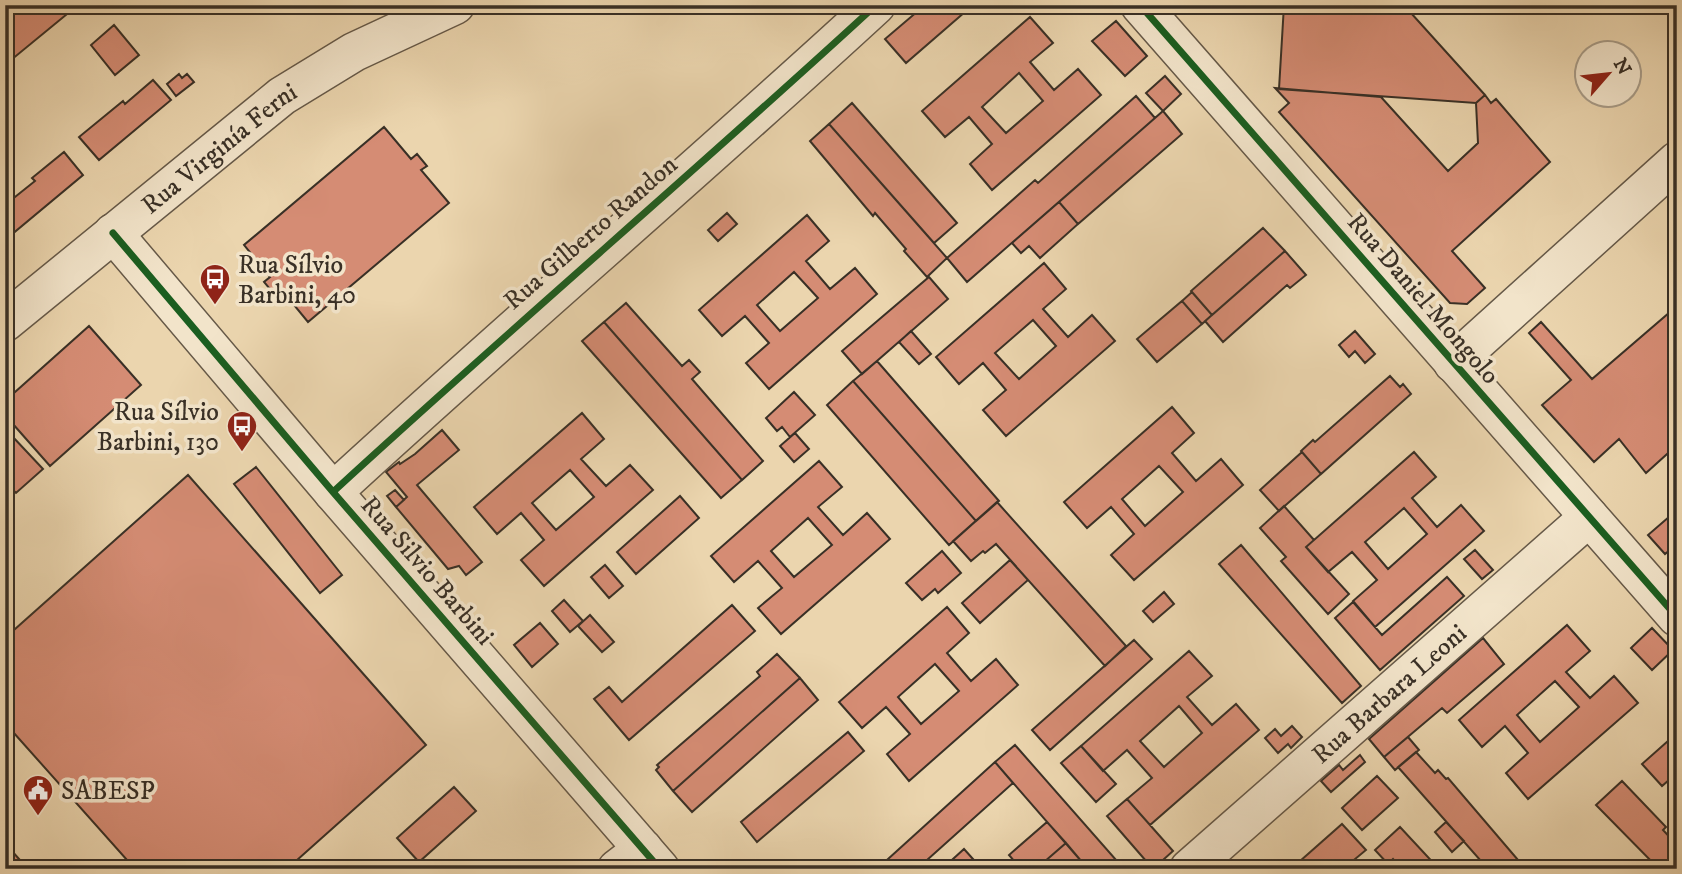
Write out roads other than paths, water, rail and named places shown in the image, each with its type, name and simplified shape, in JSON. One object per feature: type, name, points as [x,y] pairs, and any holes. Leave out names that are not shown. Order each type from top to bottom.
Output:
[{"type":"street","name":"Rua Virginía Ferni","points":[[5,323],[282,96],[354,52],[455,5]]},
{"type":"street","name":"Rua Gilberto Randon","points":[[333,492],[481,355],[773,100],[876,5]]},
{"type":"street","name":"Rua Daniel Mongolo","points":[[1140,5],[1677,617]]},
{"type":"street","points":[[1453,363],[1677,161]]},
{"type":"street","name":"Rua Silvio Barbini","points":[[113,233],[333,492],[640,862]]},
{"type":"street","name":"Rua Barbara Leoni","points":[[1189,869],[1589,517]]},
{"type":"place","name":"Rua Sílvio Barbini, 40","points":[[215,306]]},
{"type":"place","name":"Rua Sílvio Barbini, 130","points":[[242,453]]},
{"type":"place","name":"SABESP","points":[[38,817]]}]
